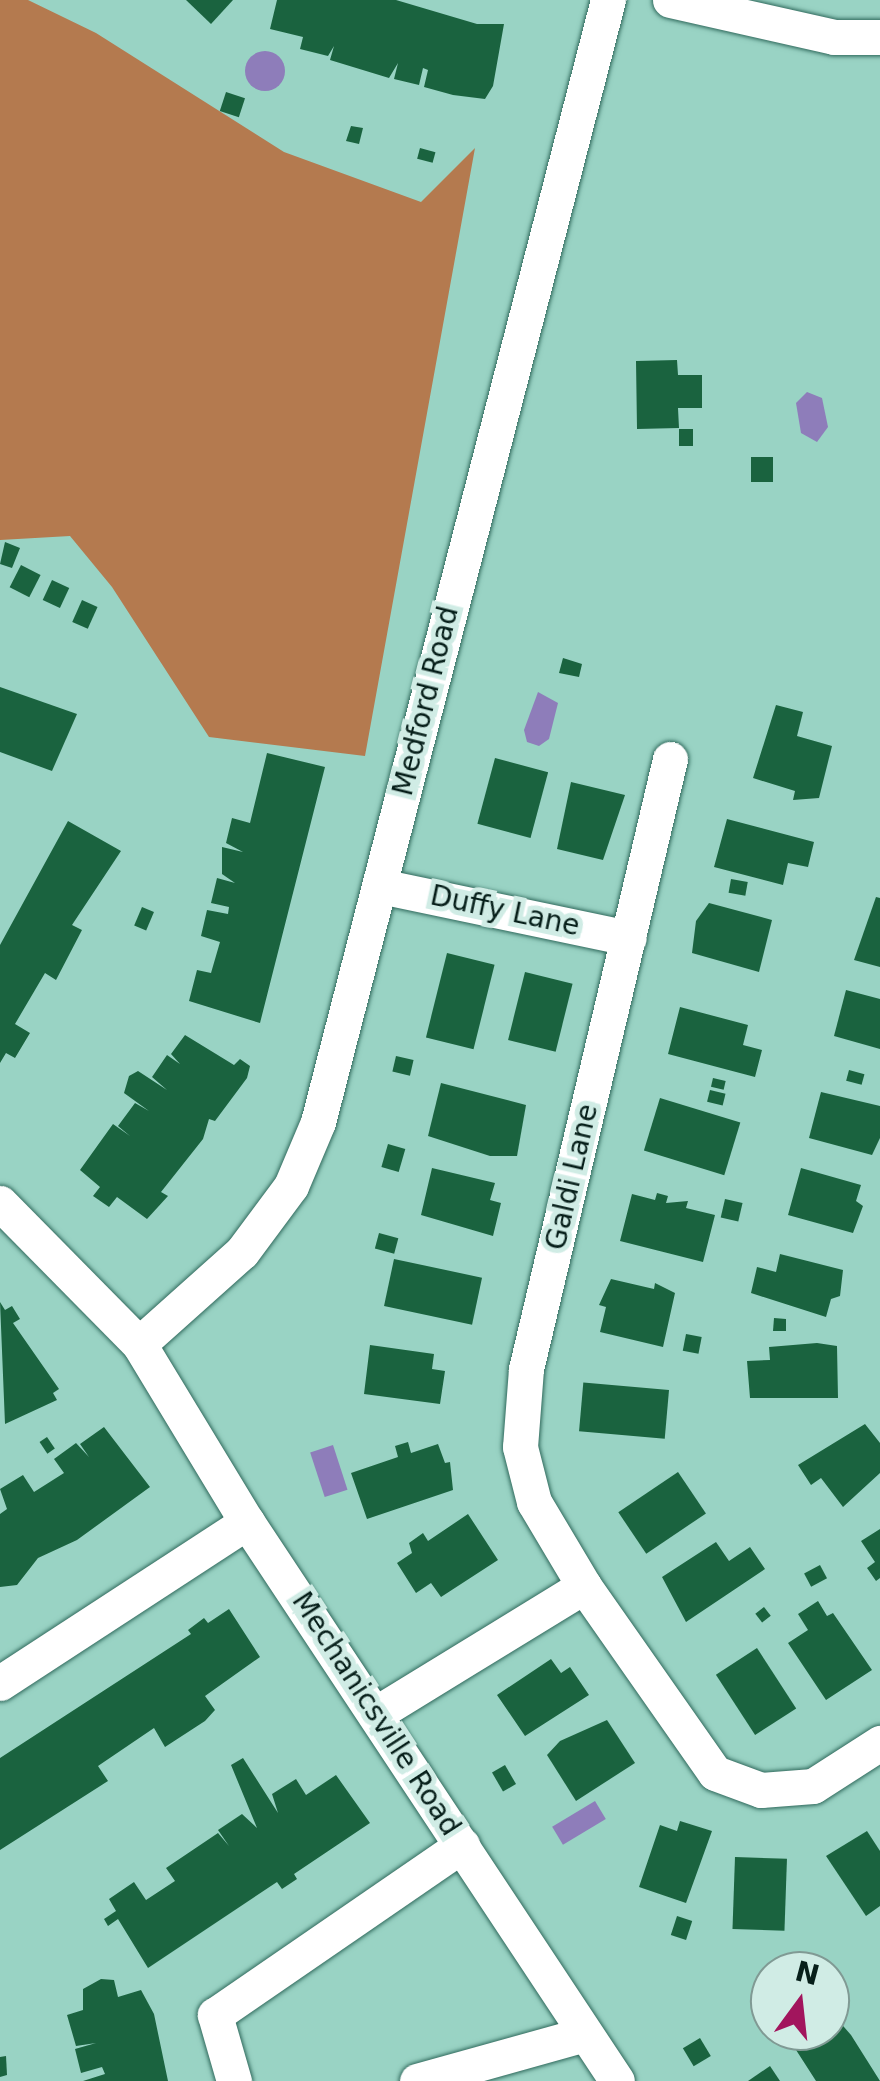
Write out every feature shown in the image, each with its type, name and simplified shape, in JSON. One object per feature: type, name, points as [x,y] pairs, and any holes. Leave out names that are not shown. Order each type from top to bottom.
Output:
[{"type":"street","name":"Medford Road","points":[[139,1344],[242,1252],[291,1186],[318,1122],[608,0]]},
{"type":"street","points":[[670,0],[834,36],[880,37]]},
{"type":"street","name":"Galdi Lane","points":[[670,759],[526,1369],[520,1447],[534,1502],[584,1586],[716,1773],[761,1790],[813,1786],[880,1743]]},
{"type":"street","name":"Duffy Lane","points":[[380,886],[629,938]]},
{"type":"street","name":"Mechanicsville Road","points":[[0,1203],[139,1344],[248,1522],[378,1713],[617,2081]]},
{"type":"street","points":[[0,1683],[248,1522]]},
{"type":"street","points":[[378,1713],[584,1586]]},
{"type":"street","points":[[234,2081],[215,2014],[462,1845]]},
{"type":"street","points":[[417,2081],[585,2034]]},
{"type":"shaded area","points":[[0,0],[28,0],[96,33],[284,152],[421,202],[475,148],[365,756],[209,737],[112,587],[70,536],[0,540]]},
{"type":"shaded area","points":[[265,51],[279,57],[285,71],[279,85],[265,91],[251,85],[245,71],[251,57]]},
{"type":"shaded area","points":[[807,392],[822,398],[828,427],[817,442],[801,433],[796,403]]},
{"type":"shaded area","points":[[538,692],[558,703],[549,739],[539,746],[527,742],[524,730]]},
{"type":"shaded area","points":[[333,1445],[348,1490],[325,1497],[310,1452]]},
{"type":"shaded area","points":[[595,1801],[606,1819],[563,1845],[552,1827]]},
{"type":"building","points":[[186,0],[233,0],[211,24]]},
{"type":"building","points":[[277,0],[396,0],[477,24],[504,24],[493,86],[485,99],[453,95],[424,87],[428,70],[423,68],[419,85],[394,79],[398,63],[389,78],[330,60],[334,46],[328,56],[300,49],[303,37],[270,29]]},
{"type":"building","points":[[226,92],[245,98],[239,117],[220,111]]},
{"type":"building","points":[[351,126],[363,128],[359,144],[346,141]]},
{"type":"building","points":[[420,148],[435,152],[433,163],[417,159]]},
{"type":"building","points":[[677,360],[678,375],[702,375],[702,408],[678,408],[679,428],[637,429],[636,361]]},
{"type":"building","points":[[679,429],[693,429],[693,446],[679,446]]},
{"type":"building","points":[[751,457],[773,457],[773,482],[751,482]]},
{"type":"building","points":[[5,542],[20,548],[12,568],[0,564]]},
{"type":"building","points":[[21,565],[41,575],[29,597],[10,587]]},
{"type":"building","points":[[52,580],[69,588],[60,608],[43,600]]},
{"type":"building","points":[[82,600],[98,607],[88,629],[72,622]]},
{"type":"building","points":[[563,658],[582,664],[579,677],[559,673]]},
{"type":"building","points":[[0,687],[77,714],[52,771],[0,752]]},
{"type":"building","points":[[776,705],[803,712],[797,736],[832,746],[819,798],[793,800],[795,791],[753,778]]},
{"type":"building","points":[[267,753],[325,767],[260,1023],[189,1001],[197,970],[211,973],[220,942],[201,936],[207,910],[228,914],[229,907],[211,903],[217,878],[235,883],[222,874],[222,847],[243,852],[226,843],[232,818],[250,823]]},
{"type":"building","points":[[495,758],[548,772],[531,838],[477,824]]},
{"type":"building","points":[[571,782],[625,795],[603,860],[557,849]]},
{"type":"building","points":[[727,819],[814,842],[808,867],[788,863],[783,885],[714,867]]},
{"type":"building","points":[[68,821],[121,851],[72,925],[82,930],[56,980],[45,973],[15,1024],[30,1033],[15,1058],[6,1053],[0,1063],[0,945]]},
{"type":"building","points":[[731,879],[748,882],[745,896],[729,893]]},
{"type":"building","points":[[876,897],[880,898],[880,967],[854,960]]},
{"type":"building","points":[[709,903],[772,920],[759,972],[692,953],[696,921]]},
{"type":"building","points":[[142,907],[154,912],[146,930],[134,925]]},
{"type":"building","points":[[447,953],[495,965],[473,1049],[426,1037]]},
{"type":"building","points":[[525,972],[573,984],[556,1052],[508,1040]]},
{"type":"building","points":[[846,990],[880,999],[880,1049],[834,1036]]},
{"type":"building","points":[[680,1007],[748,1025],[743,1045],[762,1050],[755,1077],[668,1054]]},
{"type":"building","points":[[185,1035],[234,1065],[240,1059],[250,1066],[247,1078],[215,1121],[209,1119],[203,1139],[161,1192],[168,1196],[147,1219],[117,1197],[109,1207],[93,1196],[100,1187],[80,1170],[113,1124],[130,1136],[118,1126],[135,1103],[149,1111],[124,1093],[129,1076],[138,1071],[167,1090],[152,1077],[167,1055],[180,1064],[171,1054]]},
{"type":"building","points":[[396,1056],[414,1060],[410,1076],[392,1072]]},
{"type":"building","points":[[849,1070],[864,1074],[862,1085],[846,1081]]},
{"type":"building","points":[[713,1078],[726,1081],[724,1090],[711,1087]]},
{"type":"building","points":[[441,1083],[526,1105],[517,1156],[490,1156],[428,1136]]},
{"type":"building","points":[[710,1090],[726,1094],[723,1106],[707,1102]]},
{"type":"building","points":[[821,1092],[880,1106],[880,1138],[872,1155],[809,1138]]},
{"type":"building","points":[[660,1098],[740,1123],[724,1175],[644,1151]]},
{"type":"building","points":[[388,1144],[405,1149],[399,1172],[381,1167]]},
{"type":"building","points":[[432,1168],[495,1183],[490,1200],[501,1203],[493,1236],[421,1215]]},
{"type":"building","points":[[801,1168],[861,1185],[856,1201],[863,1206],[853,1233],[788,1215]]},
{"type":"building","points":[[657,1193],[668,1196],[666,1203],[688,1201],[686,1208],[715,1215],[703,1262],[620,1241],[632,1194],[655,1200]]},
{"type":"building","points":[[725,1199],[743,1203],[738,1222],[721,1218]]},
{"type":"building","points":[[379,1233],[398,1238],[394,1254],[375,1248]]},
{"type":"building","points":[[780,1254],[843,1270],[840,1296],[831,1299],[826,1317],[751,1293],[757,1267],[776,1272]]},
{"type":"building","points":[[394,1259],[482,1278],[472,1325],[384,1306]]},
{"type":"building","points":[[611,1279],[654,1289],[655,1283],[675,1293],[663,1347],[600,1332],[606,1307],[599,1305]]},
{"type":"building","points":[[0,1302],[5,1310],[12,1306],[20,1319],[13,1323],[59,1389],[53,1393],[57,1400],[5,1424]]},
{"type":"building","points":[[774,1318],[786,1319],[786,1331],[773,1331]]},
{"type":"building","points":[[686,1334],[702,1337],[698,1354],[683,1351]]},
{"type":"building","points":[[817,1343],[837,1346],[838,1398],[750,1398],[747,1361],[770,1360],[769,1347]]},
{"type":"building","points":[[370,1345],[434,1354],[432,1369],[445,1371],[440,1404],[364,1394]]},
{"type":"building","points":[[583,1383],[669,1390],[665,1439],[579,1431]]},
{"type":"building","points":[[865,1424],[880,1443],[880,1473],[843,1507],[821,1478],[811,1485],[798,1465]]},
{"type":"building","points":[[104,1427],[150,1487],[77,1540],[38,1558],[17,1585],[0,1587],[0,1514],[7,1509],[0,1489],[23,1475],[34,1492],[64,1473],[54,1459],[76,1443],[89,1457],[80,1444]]},
{"type":"building","points":[[47,1437],[55,1449],[47,1454],[40,1442]]},
{"type":"building","points":[[408,1442],[411,1453],[438,1444],[445,1463],[450,1462],[453,1490],[367,1519],[351,1473],[398,1457],[395,1446]]},
{"type":"building","points":[[678,1472],[706,1513],[646,1554],[618,1512]]},
{"type":"building","points":[[468,1514],[498,1560],[441,1597],[431,1583],[416,1593],[397,1563],[412,1553],[409,1543],[423,1533],[428,1541]]},
{"type":"building","points":[[880,1529],[880,1578],[876,1581],[867,1568],[875,1562],[861,1541]]},
{"type":"building","points":[[716,1542],[729,1561],[750,1547],[765,1569],[686,1622],[662,1577]]},
{"type":"building","points":[[820,1565],[827,1578],[811,1587],[804,1573]]},
{"type":"building","points":[[818,1601],[827,1616],[833,1613],[872,1670],[826,1700],[788,1643],[808,1630],[798,1614]]},
{"type":"building","points":[[764,1607],[771,1616],[762,1622],[755,1614]]},
{"type":"building","points":[[229,1609],[260,1657],[205,1696],[215,1710],[205,1721],[165,1747],[154,1728],[98,1766],[108,1781],[0,1850],[0,1758],[191,1634],[188,1630],[204,1618],[208,1623]]},
{"type":"building","points":[[757,1648],[796,1708],[755,1735],[716,1675]]},
{"type":"building","points":[[551,1659],[561,1673],[570,1667],[589,1695],[525,1736],[497,1695]]},
{"type":"building","points":[[607,1720],[635,1763],[576,1801],[547,1755],[560,1741]]},
{"type":"building","points":[[243,1758],[278,1813],[272,1794],[296,1779],[306,1795],[336,1775],[370,1823],[294,1874],[297,1879],[282,1889],[277,1882],[148,1968],[118,1919],[108,1926],[104,1919],[116,1911],[109,1899],[134,1882],[146,1900],[175,1881],[166,1868],[218,1833],[229,1846],[218,1830],[242,1814],[257,1828],[231,1765]]},
{"type":"building","points":[[505,1765],[516,1784],[503,1792],[492,1772]]},
{"type":"building","points":[[680,1821],[712,1831],[686,1903],[639,1887],[660,1825],[677,1831]]},
{"type":"building","points":[[867,1831],[880,1851],[880,1906],[866,1916],[826,1856]]},
{"type":"building","points":[[735,1857],[787,1859],[784,1931],[732,1929]]},
{"type":"building","points":[[677,1916],[692,1921],[686,1940],[671,1935]]},
{"type":"building","points":[[101,1979],[114,1980],[118,1997],[141,1990],[154,2014],[168,2081],[83,2081],[105,2074],[102,2067],[81,2073],[75,2049],[96,2043],[76,2046],[67,2015],[83,2010],[83,1989]]},
{"type":"building","points":[[850,2034],[880,2081],[816,2081],[797,2051],[850,2051]]},
{"type":"building","points":[[700,2038],[711,2056],[694,2066],[683,2048]]},
{"type":"building","points":[[6,2056],[7,2075],[0,2077],[0,2057]]},
{"type":"building","points":[[770,2066],[780,2081],[748,2081]]}]
